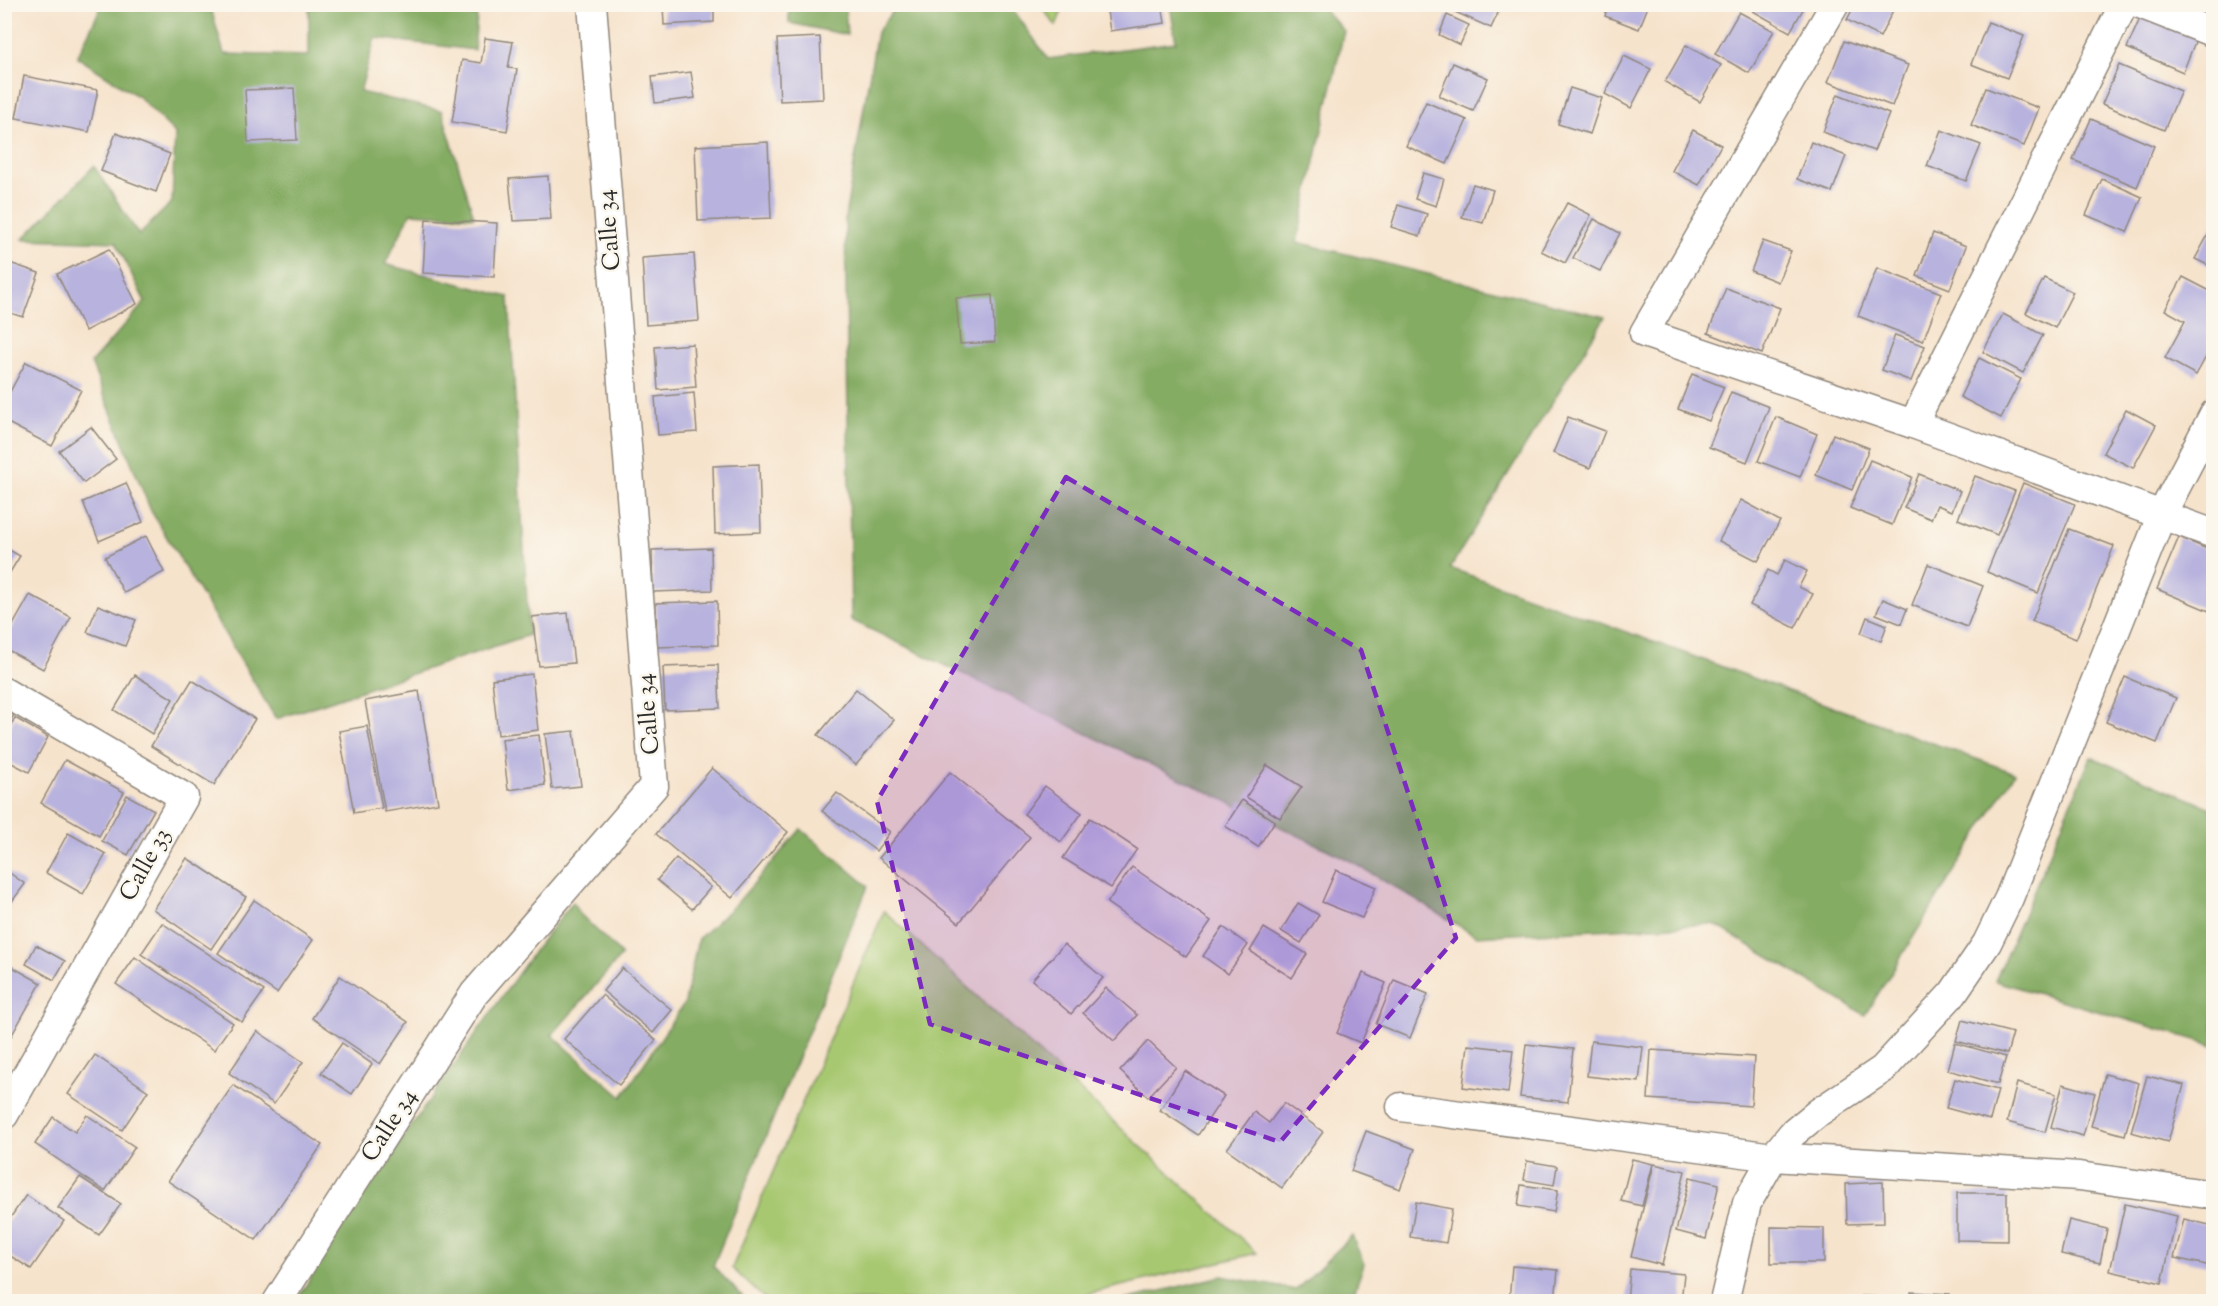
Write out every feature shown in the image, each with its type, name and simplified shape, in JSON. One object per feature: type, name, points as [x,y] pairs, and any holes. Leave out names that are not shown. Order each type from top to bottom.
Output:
[{"type":"street","name":"Calle 34","points":[[278,1302],[474,994],[654,786],[592,4]]},
{"type":"street","points":[[1835,4],[1644,333],[1913,424],[2214,534]]},
{"type":"street","points":[[1913,424],[2124,4]]},
{"type":"street","points":[[2140,4],[2214,33]]},
{"type":"street","points":[[1724,1302],[1747,1203],[1773,1157],[1792,1134],[1819,1112],[1883,1069],[1953,993],[1987,943],[2009,898],[2162,514],[2214,414]]},
{"type":"street","name":"Calle 33","points":[[4,692],[184,797],[4,1115]]},
{"type":"street","points":[[1401,1107],[1773,1157],[2079,1176],[2214,1195]]},
{"type":"highlighted area","points":[[1066,477],[1361,650],[1456,938],[1280,1142],[930,1024],[877,801]]},
{"type":"green space","points":[[102,5],[210,5],[224,54],[309,56],[309,5],[416,5],[418,11],[477,16],[474,50],[375,38],[360,92],[442,111],[474,217],[411,213],[385,264],[509,297],[529,635],[276,719],[151,511],[91,363],[145,302],[116,242],[23,239],[94,166],[139,235],[172,202],[175,133],[139,97],[77,57]]},
{"type":"green space","points":[[789,5],[845,5],[847,35],[789,23]]},
{"type":"green space","points":[[897,5],[1010,5],[1048,59],[1176,42],[1170,5],[1320,5],[1344,31],[1297,242],[1605,317],[1450,568],[2015,773],[1865,1015],[1714,924],[1476,936],[1349,860],[851,620],[845,217],[877,32]]},
{"type":"green space","points":[[1040,5],[1064,5],[1056,26]]},
{"type":"green space","points":[[2091,757],[2213,809],[2213,1045],[1995,981]]},
{"type":"green space","points":[[801,829],[868,886],[713,1266],[747,1301],[296,1301],[360,1199],[537,947],[573,902],[580,914],[622,955],[552,1035],[622,1097],[685,1002],[698,939],[736,904]]},
{"type":"green space","points":[[884,911],[1257,1253],[1059,1301],[767,1301],[732,1268]]},
{"type":"green space","points":[[1352,1236],[1364,1264],[1351,1301],[1121,1301],[1222,1276],[1296,1290]]},
{"type":"building","points":[[663,4],[714,4],[714,22],[664,25]]},
{"type":"building","points":[[1106,4],[1162,4],[1165,23],[1110,31]]},
{"type":"building","points":[[1448,4],[1502,4],[1491,28],[1446,8]]},
{"type":"building","points":[[1609,4],[1649,4],[1639,29],[1605,16]]},
{"type":"building","points":[[1757,4],[1806,4],[1790,32],[1753,11]]},
{"type":"building","points":[[1855,4],[1896,4],[1880,37],[1847,20]]},
{"type":"building","points":[[1739,12],[1774,31],[1749,73],[1715,54]]},
{"type":"building","points":[[2142,14],[2197,37],[2183,72],[2127,48]]},
{"type":"building","points":[[1447,15],[1469,25],[1460,45],[1439,35]]},
{"type":"building","points":[[1988,22],[2024,36],[2007,78],[1971,64]]},
{"type":"building","points":[[820,37],[823,99],[780,101],[777,39]]},
{"type":"building","points":[[485,38],[513,42],[508,68],[517,69],[507,131],[452,122],[462,60],[481,63]]},
{"type":"building","points":[[1844,41],[1908,65],[1892,106],[1828,82]]},
{"type":"building","points":[[1686,45],[1721,65],[1700,102],[1665,82]]},
{"type":"building","points":[[1624,56],[1651,69],[1631,108],[1605,94]]},
{"type":"building","points":[[1453,63],[1488,78],[1473,111],[1439,96]]},
{"type":"building","points":[[2119,65],[2181,91],[2164,130],[2102,104]]},
{"type":"building","points":[[691,72],[695,98],[655,103],[652,77]]},
{"type":"building","points":[[24,76],[98,90],[89,132],[16,118]]},
{"type":"building","points":[[294,88],[297,140],[248,142],[245,90]]},
{"type":"building","points":[[1570,88],[1602,98],[1590,134],[1558,124]]},
{"type":"building","points":[[1986,88],[2039,108],[2024,146],[1971,125]]},
{"type":"building","points":[[1838,94],[1889,114],[1874,151],[1823,132]]},
{"type":"building","points":[[1426,102],[1467,120],[1447,164],[1406,146]]},
{"type":"building","points":[[2091,119],[2154,146],[2137,187],[2073,160]]},
{"type":"building","points":[[1693,130],[1721,145],[1699,185],[1672,171]]},
{"type":"building","points":[[1941,130],[1981,145],[1966,181],[1927,166]]},
{"type":"building","points":[[116,133],[170,154],[156,192],[101,171]]},
{"type":"building","points":[[768,142],[771,218],[698,221],[695,146]]},
{"type":"building","points":[[1811,142],[1846,156],[1832,192],[1797,179]]},
{"type":"building","points":[[1423,173],[1444,179],[1436,206],[1415,199]]},
{"type":"building","points":[[548,176],[551,219],[513,221],[509,179]]},
{"type":"building","points":[[2102,179],[2142,197],[2127,232],[2086,215]]},
{"type":"building","points":[[1473,184],[1493,190],[1483,223],[1462,217]]},
{"type":"building","points":[[1567,203],[1591,215],[1565,263],[1541,251]]},
{"type":"building","points":[[1398,205],[1427,214],[1420,236],[1391,227]]},
{"type":"building","points":[[426,219],[497,223],[494,277],[423,273]]},
{"type":"building","points":[[1594,219],[1620,233],[1600,271],[1573,258]]},
{"type":"building","points":[[2214,224],[2214,268],[2195,259]]},
{"type":"building","points":[[1933,233],[1966,246],[1950,289],[1917,276]]},
{"type":"building","points":[[1763,241],[1791,251],[1778,282],[1751,271]]},
{"type":"building","points":[[109,249],[137,304],[85,331],[57,274]]},
{"type":"building","points":[[694,254],[699,321],[646,325],[642,258]]},
{"type":"building","points":[[4,261],[39,273],[23,317],[4,311]]},
{"type":"building","points":[[1877,268],[1941,293],[1923,341],[1858,316]]},
{"type":"building","points":[[2183,277],[2214,293],[2214,342],[2196,375],[2165,358],[2185,321],[2165,310]]},
{"type":"building","points":[[2044,278],[2073,292],[2055,328],[2026,313]]},
{"type":"building","points":[[1726,288],[1780,308],[1762,354],[1708,333]]},
{"type":"building","points":[[992,295],[995,342],[960,344],[956,298]]},
{"type":"building","points":[[2003,314],[2043,335],[2023,373],[1983,352]]},
{"type":"building","points":[[1895,335],[1925,346],[1911,381],[1882,370]]},
{"type":"building","points":[[693,344],[696,387],[658,390],[655,347]]},
{"type":"building","points":[[1979,358],[2021,379],[2001,418],[1960,397]]},
{"type":"building","points":[[26,362],[81,390],[52,446],[4,421],[4,403]]},
{"type":"building","points":[[1692,374],[1724,387],[1709,421],[1678,409]]},
{"type":"building","points":[[1731,392],[1769,407],[1747,462],[1709,447]]},
{"type":"building","points":[[694,393],[697,432],[658,435],[655,397]]},
{"type":"building","points":[[2126,409],[2156,425],[2133,468],[2103,453]]},
{"type":"building","points":[[1568,417],[1605,431],[1590,468],[1553,453]]},
{"type":"building","points":[[1776,417],[1817,434],[1800,477],[1758,461]]},
{"type":"building","points":[[91,427],[116,459],[84,483],[59,451]]},
{"type":"building","points":[[1833,434],[1869,448],[1852,490],[1816,475]]},
{"type":"building","points":[[1870,460],[1912,477],[1892,525],[1850,508]]},
{"type":"building","points":[[759,464],[761,532],[715,534],[713,466]]},
{"type":"building","points":[[1919,474],[1960,491],[1952,511],[1937,505],[1931,519],[1904,508]]},
{"type":"building","points":[[1975,476],[2015,491],[1997,535],[1958,519]]},
{"type":"building","points":[[126,483],[143,522],[99,541],[83,502]]},
{"type":"building","points":[[2023,483],[2075,504],[2038,593],[1987,572]]},
{"type":"building","points":[[1741,500],[1780,521],[1758,561],[1719,541]]},
{"type":"building","points":[[2069,529],[2114,546],[2076,639],[2032,621]]},
{"type":"building","points":[[146,536],[164,572],[124,593],[105,557]]},
{"type":"building","points":[[2179,537],[2214,552],[2214,600],[2209,611],[2157,589]]},
{"type":"building","points":[[4,547],[20,556],[4,582]]},
{"type":"building","points":[[711,548],[712,590],[653,592],[652,550]]},
{"type":"building","points":[[1785,560],[1807,571],[1799,587],[1813,594],[1795,628],[1750,605],[1768,570],[1777,575]]},
{"type":"building","points":[[1928,564],[1983,586],[1967,627],[1912,605]]},
{"type":"building","points":[[30,595],[71,617],[43,669],[4,648],[4,641]]},
{"type":"building","points":[[1883,599],[1907,609],[1901,624],[1876,614]]},
{"type":"building","points":[[717,601],[718,645],[657,647],[656,603]]},
{"type":"building","points":[[98,605],[136,620],[125,646],[87,632]]},
{"type":"building","points":[[568,613],[574,663],[539,666],[532,617]]},
{"type":"building","points":[[1867,617],[1887,625],[1881,641],[1861,633]]},
{"type":"building","points":[[718,665],[720,708],[665,710],[663,667]]},
{"type":"building","points":[[532,674],[538,730],[498,735],[492,679]]},
{"type":"building","points":[[135,675],[173,699],[152,734],[114,710]]},
{"type":"building","points":[[2125,677],[2176,698],[2157,743],[2106,722]]},
{"type":"building","points":[[192,680],[255,719],[214,785],[151,746]]},
{"type":"building","points":[[856,689],[894,720],[856,765],[818,735]]},
{"type":"building","points":[[419,691],[438,803],[385,812],[365,701]]},
{"type":"building","points":[[4,710],[14,715],[4,731]]},
{"type":"building","points":[[15,718],[48,737],[29,772],[4,759],[4,736]]},
{"type":"building","points":[[367,726],[382,808],[354,813],[339,731]]},
{"type":"building","points":[[574,731],[581,786],[552,789],[545,734]]},
{"type":"building","points":[[539,735],[545,785],[508,790],[502,739]]},
{"type":"building","points":[[65,760],[124,792],[99,836],[41,803]]},
{"type":"building","points":[[1267,765],[1302,787],[1280,818],[1246,797]]},
{"type":"building","points":[[712,768],[788,832],[732,898],[656,834]]},
{"type":"building","points":[[950,772],[1030,837],[959,923],[879,858]]},
{"type":"building","points":[[1045,786],[1082,813],[1061,842],[1024,814]]},
{"type":"building","points":[[837,793],[890,832],[876,851],[822,811]]},
{"type":"building","points":[[127,795],[154,810],[128,855],[102,841]]},
{"type":"building","points":[[1242,800],[1275,821],[1258,847],[1225,826]]},
{"type":"building","points":[[1090,818],[1137,849],[1111,888],[1063,858]]},
{"type":"building","points":[[68,833],[106,854],[83,894],[46,873]]},
{"type":"building","points":[[187,858],[246,897],[211,949],[153,909]]},
{"type":"building","points":[[676,858],[711,887],[692,909],[657,880]]},
{"type":"building","points":[[1132,867],[1211,921],[1186,957],[1107,903]]},
{"type":"building","points":[[4,869],[25,884],[4,912]]},
{"type":"building","points":[[1336,870],[1376,887],[1362,918],[1322,902]]},
{"type":"building","points":[[254,900],[313,940],[277,993],[218,953]]},
{"type":"building","points":[[1298,903],[1319,915],[1301,943],[1281,931]]},
{"type":"building","points":[[162,923],[264,991],[242,1022],[141,954]]},
{"type":"building","points":[[1223,927],[1248,945],[1228,974],[1203,956]]},
{"type":"building","points":[[1264,928],[1307,954],[1292,978],[1250,951]]},
{"type":"building","points":[[1064,944],[1103,978],[1071,1014],[1032,980]]},
{"type":"building","points":[[36,945],[65,961],[54,980],[26,964]]},
{"type":"building","points":[[135,957],[233,1023],[214,1050],[116,984]]},
{"type":"building","points":[[7,964],[41,983],[4,1049],[4,968]]},
{"type":"building","points":[[622,968],[672,1010],[653,1033],[603,991]]},
{"type":"building","points":[[1363,973],[1386,983],[1361,1043],[1337,1033]]},
{"type":"building","points":[[340,976],[408,1022],[380,1064],[312,1018]]},
{"type":"building","points":[[1394,980],[1428,994],[1410,1038],[1376,1024]]},
{"type":"building","points":[[1106,988],[1137,1015],[1114,1041],[1083,1013]]},
{"type":"building","points":[[602,995],[656,1040],[619,1085],[564,1039]]},
{"type":"building","points":[[1962,1020],[2013,1033],[2007,1054],[1956,1041]]},
{"type":"building","points":[[257,1031],[303,1062],[274,1104],[229,1073]]},
{"type":"building","points":[[1148,1041],[1176,1067],[1148,1097],[1120,1071]]},
{"type":"building","points":[[1591,1041],[1643,1047],[1639,1082],[1587,1076]]},
{"type":"building","points":[[342,1043],[372,1064],[352,1094],[321,1073]]},
{"type":"building","points":[[1955,1043],[2006,1057],[1998,1084],[1948,1070]]},
{"type":"building","points":[[1526,1044],[1573,1049],[1568,1102],[1520,1097]]},
{"type":"building","points":[[1468,1045],[1513,1050],[1508,1093],[1463,1087]]},
{"type":"building","points":[[1651,1050],[1754,1057],[1751,1106],[1648,1099]]},
{"type":"building","points":[[95,1055],[148,1091],[122,1130],[68,1094]]},
{"type":"building","points":[[1185,1071],[1224,1096],[1198,1135],[1160,1110]]},
{"type":"building","points":[[2105,1074],[2139,1083],[2125,1135],[2091,1126]]},
{"type":"building","points":[[2147,1076],[2184,1085],[2168,1142],[2131,1132]]},
{"type":"building","points":[[1955,1079],[1998,1090],[1990,1120],[1946,1108]]},
{"type":"building","points":[[2017,1083],[2056,1094],[2045,1132],[2007,1122]]},
{"type":"building","points":[[2063,1084],[2095,1093],[2083,1136],[2051,1127]]},
{"type":"building","points":[[233,1085],[322,1145],[256,1240],[168,1181]]},
{"type":"building","points":[[1284,1103],[1323,1132],[1282,1188],[1227,1149],[1254,1112],[1269,1123]]},
{"type":"building","points":[[87,1115],[135,1147],[105,1191],[35,1144],[53,1117],[75,1132]]},
{"type":"building","points":[[1366,1131],[1415,1149],[1400,1189],[1351,1171]]},
{"type":"building","points":[[1632,1159],[1653,1164],[1642,1206],[1621,1201]]},
{"type":"building","points":[[1527,1161],[1557,1166],[1554,1185],[1524,1180]]},
{"type":"building","points":[[1654,1164],[1685,1171],[1662,1265],[1631,1257]]},
{"type":"building","points":[[80,1177],[121,1204],[99,1235],[58,1208]]},
{"type":"building","points":[[1690,1177],[1719,1184],[1706,1239],[1676,1231]]},
{"type":"building","points":[[1883,1182],[1884,1223],[1847,1224],[1846,1184]]},
{"type":"building","points":[[1521,1185],[1558,1190],[1554,1212],[1518,1206]]},
{"type":"building","points":[[1957,1193],[2007,1193],[2007,1241],[1957,1240]]},
{"type":"building","points":[[26,1195],[64,1221],[31,1269],[4,1252],[4,1227]]},
{"type":"building","points":[[1416,1202],[1452,1209],[1446,1243],[1410,1237]]},
{"type":"building","points":[[2125,1204],[2177,1216],[2162,1283],[2110,1271]]},
{"type":"building","points":[[2184,1219],[2214,1226],[2214,1257],[2211,1266],[2174,1258]]},
{"type":"building","points":[[2069,1220],[2107,1229],[2100,1263],[2061,1254]]},
{"type":"building","points":[[1771,1227],[1824,1228],[1824,1263],[1771,1263]]},
{"type":"building","points":[[1512,1266],[1558,1270],[1555,1302],[1509,1302]]},
{"type":"building","points":[[1630,1269],[1684,1274],[1681,1302],[1627,1302]]},
{"type":"building","points":[[1911,1292],[1950,1294],[1950,1302],[1911,1302]]},
{"type":"building","points":[[1861,1296],[1903,1298],[1903,1302],[1861,1302]]},
{"type":"building","points":[[1808,1297],[1853,1299],[1853,1302],[1808,1302]]}]
